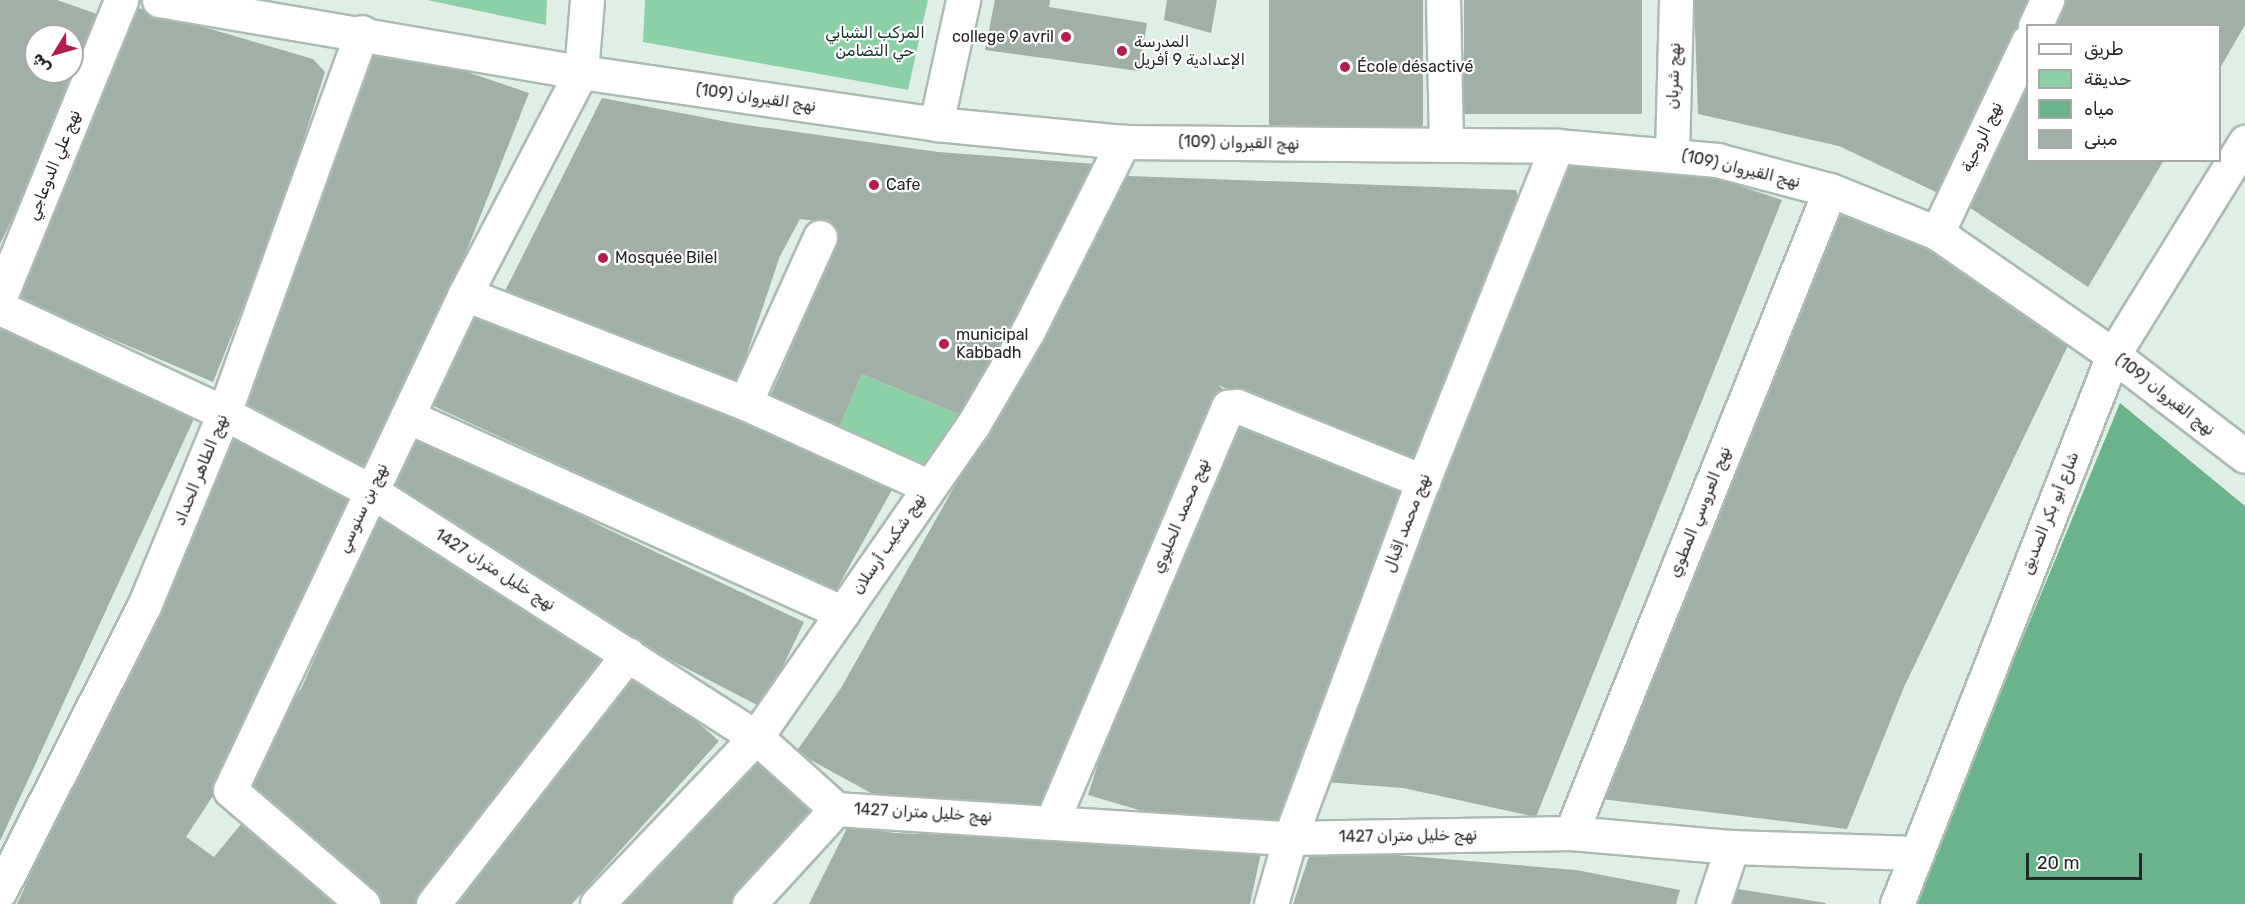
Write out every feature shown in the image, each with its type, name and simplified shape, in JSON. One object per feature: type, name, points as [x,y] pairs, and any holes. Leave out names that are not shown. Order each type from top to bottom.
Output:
[{"type":"street","name":"نهج علي الدوعاجي","points":[[0,297],[121,0]]},
{"type":"street","name":"نهج القيروان (109)","points":[[159,0],[362,32],[580,72],[936,124],[1123,142],[1557,146],[1672,153],[1830,190],[1937,233],[2113,355],[2245,456]]},
{"type":"street","points":[[580,72],[587,0]]},
{"type":"street","points":[[936,124],[963,0]]},
{"type":"street","points":[[1443,0],[1446,145]]},
{"type":"street","name":"نهج شربان","points":[[1672,153],[1676,0]]},
{"type":"street","points":[[2036,24],[2047,0]]},
{"type":"street","name":"نهج الطاهر الحداد","points":[[0,891],[144,606],[224,413],[362,32]]},
{"type":"street","name":"نهج الروحية","points":[[1937,233],[2026,45]]},
{"type":"street","name":"نهج بن سنوسي","points":[[363,904],[230,790],[465,294],[580,72]]},
{"type":"street","name":"نهج شكيب أرسلان","points":[[597,904],[756,737],[843,613],[928,486],[973,424],[1028,331],[1123,142]]},
{"type":"street","name":"شارع أبو بكر الصديق","points":[[1897,904],[1914,853],[2113,355],[2245,142]]},
{"type":"street","name":"نهج محمد إقبال","points":[[1271,904],[1290,838],[1423,481],[1557,146]]},
{"type":"street","name":"نهج العروسي المطوي","points":[[1571,833],[1830,190]]},
{"type":"street","points":[[745,403],[820,237]]},
{"type":"street","points":[[465,294],[745,403],[928,486]]},
{"type":"street","name":"نهج خليل متران 1427","points":[[0,308],[224,413],[371,491],[756,737],[836,808],[1053,819],[1290,838],[1571,833],[1732,848],[1914,853]]},
{"type":"street","name":"نهج محمد الحليوي","points":[[1053,819],[1228,407],[1237,406],[1423,481]]},
{"type":"street","points":[[407,417],[843,613]]},
{"type":"street","points":[[433,904],[628,654]]},
{"type":"street","points":[[749,904],[836,808]]},
{"type":"street","points":[[1713,904],[1732,848]]},
{"type":"green space","points":[[427,0],[547,0],[546,25]]},
{"type":"green space","name":"المركب الشبابي حي التضامن","points":[[645,0],[928,0],[908,90],[643,42]]},
{"type":"green space","points":[[862,374],[970,419],[931,474],[837,433]]},
{"type":"water","points":[[2120,403],[2245,506],[2245,904],[1918,904],[1932,858]]},
{"type":"building","points":[[0,0],[57,0],[100,15],[84,55],[84,24],[24,24],[24,84],[73,84],[47,148],[0,244]]},
{"type":"building","name":"college 9 avril","points":[[995,0],[1050,0],[1049,7],[1147,23],[1139,71],[985,50]]},
{"type":"building","points":[[1167,0],[1217,0],[1211,33],[1164,20]]},
{"type":"building","name":"École désactivé","points":[[1269,0],[1423,0],[1423,133],[1269,133]]},
{"type":"building","points":[[1464,0],[1642,0],[1642,114],[1464,114]]},
{"type":"building","points":[[1694,0],[2028,0],[1981,112],[1938,193],[1839,146],[1698,114]]},
{"type":"building","points":[[2052,0],[2245,0],[2245,25],[2221,66],[2221,24],[2041,24]]},
{"type":"building","points":[[128,5],[313,59],[325,72],[278,220],[213,382],[9,295]]},
{"type":"building","points":[[368,38],[529,93],[450,293],[367,475],[227,409]]},
{"type":"building","points":[[2026,56],[2026,162],[2163,162],[2088,287],[1957,199]]},
{"type":"building","points":[[602,98],[733,123],[938,152],[1095,164],[970,419],[862,374],[837,433],[767,404],[826,269],[833,223],[800,219],[780,256],[733,395],[498,305]]},
{"type":"building","points":[[1561,157],[1688,169],[1782,200],[1536,817],[1403,788],[1325,782],[1409,548],[1501,331]]},
{"type":"building","points":[[1128,176],[1516,190],[1521,208],[1417,470],[1218,385],[1223,389],[1163,513],[1066,755],[1036,813],[891,804],[796,752],[841,688],[989,425],[1039,349],[1095,228]]},
{"type":"building","points":[[1838,199],[1914,235],[2074,333],[1904,687],[1847,829],[1593,798]]},
{"type":"building","points":[[465,301],[661,379],[893,488],[835,592],[425,402]]},
{"type":"building","points":[[4,323],[198,410],[0,841],[0,331]]},
{"type":"building","points":[[1232,413],[1410,490],[1286,831],[1197,827],[1088,795],[1111,723]]},
{"type":"building","points":[[411,425],[605,528],[804,622],[763,708],[595,621],[374,492]]},
{"type":"building","points":[[231,438],[363,498],[239,756],[186,837],[214,857],[246,818],[349,904],[17,904]]},
{"type":"building","points":[[382,506],[609,649],[420,904],[379,904],[233,794],[302,687]]},
{"type":"building","points":[[632,665],[719,741],[572,904],[444,904]]},
{"type":"building","points":[[759,753],[824,813],[739,904],[610,904]]},
{"type":"building","points":[[848,826],[895,833],[1127,841],[1261,853],[1250,904],[809,904]]},
{"type":"building","points":[[1312,848],[1576,870],[1680,890],[1676,904],[1293,904]]},
{"type":"building","points":[[1726,887],[1826,903],[1721,904]]},
{"type":"place","name":"college 9 avril","points":[[1066,37]]},
{"type":"place","name":"المدرسة الإعدادية 9 أفريل","points":[[1122,51]]},
{"type":"place","name":"École désactivé","points":[[1345,67]]},
{"type":"place","name":"Cafe","points":[[874,185]]},
{"type":"place","name":"Mosquée Bilel","points":[[603,258]]},
{"type":"place","name":"municipal Kabbadh","points":[[944,344]]}]
